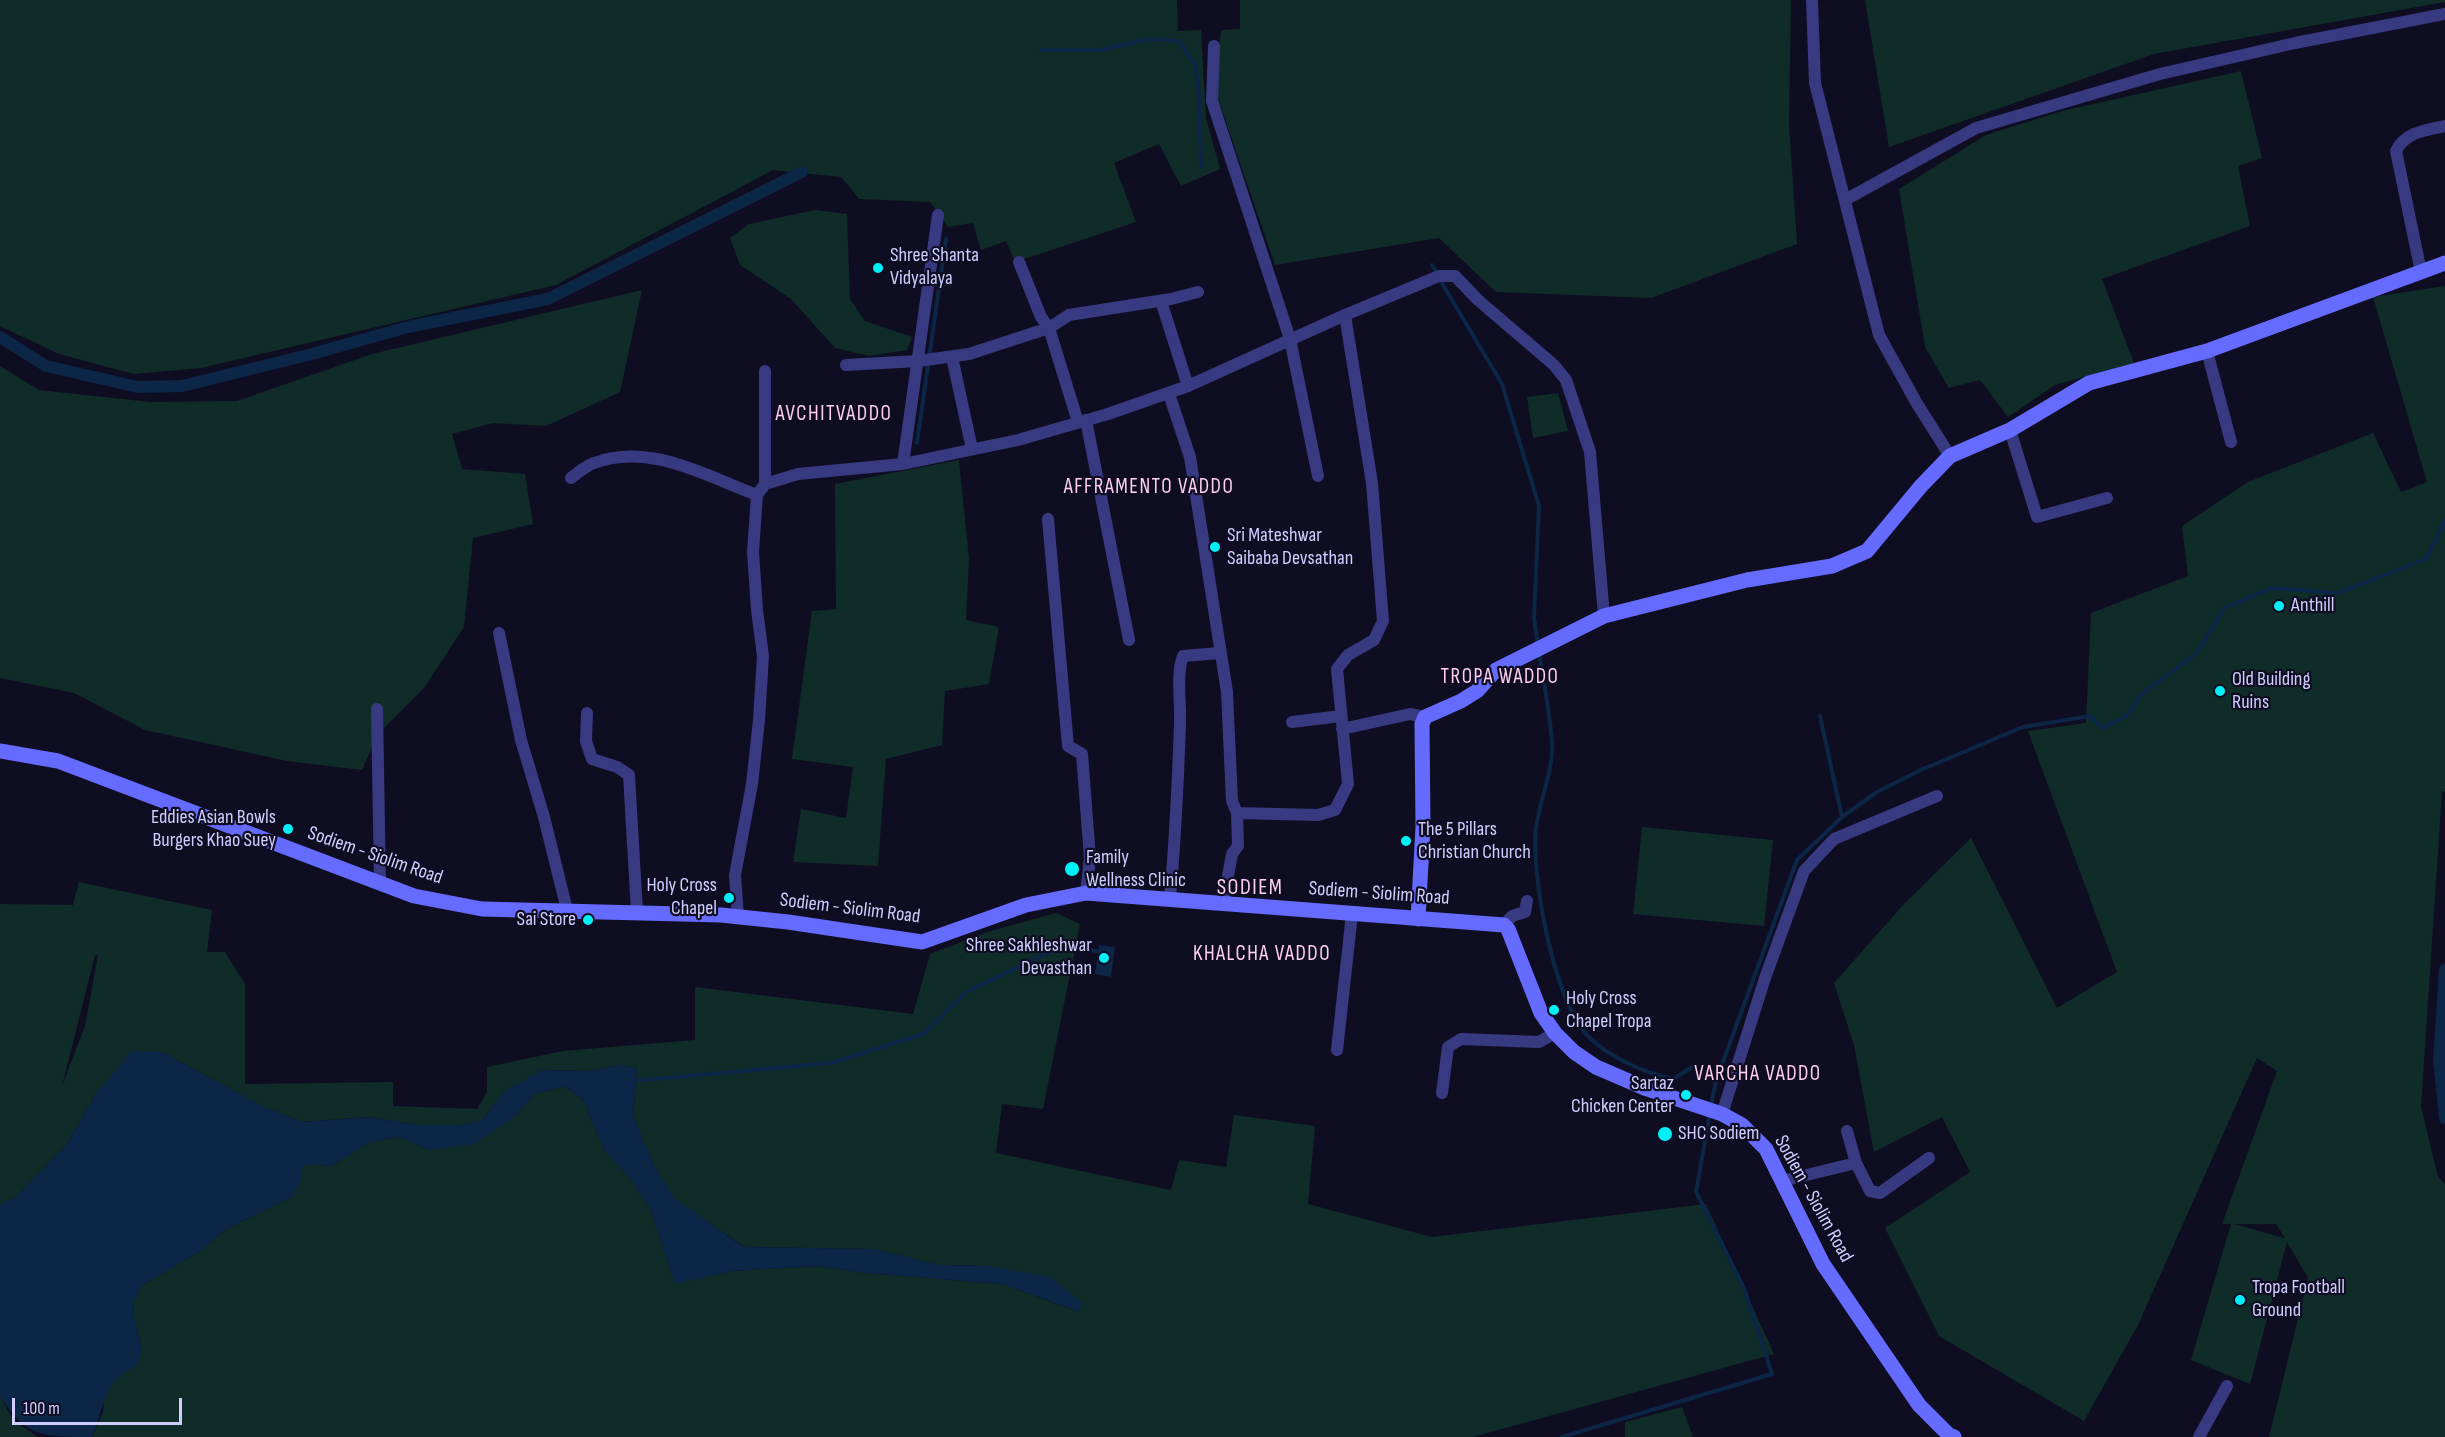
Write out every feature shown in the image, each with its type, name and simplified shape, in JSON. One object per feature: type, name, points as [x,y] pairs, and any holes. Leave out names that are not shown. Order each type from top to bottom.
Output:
[{"type":"main road","points":[[1418,919],[1423,827],[1422,724],[1425,717],[1477,691],[1496,670],[1604,616],[1747,580],[1832,566],[1867,551],[1921,486],[1950,456],[2010,430],[2089,383],[2207,351],[2445,263]]},
{"type":"main road","name":"Sodiem - Siolim Road","points":[[0,750],[58,761],[414,896],[482,909],[638,912],[738,917],[922,942],[1026,905],[1086,894],[1504,925],[1508,929],[1541,1013],[1555,1034],[1574,1052],[1596,1067],[1742,1125],[1766,1149],[1829,1274],[1919,1405],[1948,1435],[1954,1437]]},
{"type":"street","points":[[1812,0],[1815,83],[1879,335],[1916,402],[1950,456]]},
{"type":"street","points":[[1845,200],[1976,128],[2160,74],[2295,43],[2445,14]]},
{"type":"street","points":[[1214,46],[1212,101],[1290,339],[1318,476]]},
{"type":"street","points":[[2421,272],[2396,151],[2400,143],[2411,135],[2445,126]]},
{"type":"street","points":[[903,464],[939,215]]},
{"type":"street","points":[[1019,262],[1041,317],[1049,328],[1082,421],[1129,640]]},
{"type":"street","points":[[765,484],[798,474],[903,464],[1018,440],[1082,421],[1169,394],[1290,339],[1439,276],[1455,276],[1478,300],[1554,365],[1566,380],[1590,452],[1604,616]]},
{"type":"street","points":[[846,365],[918,361],[969,354],[1049,328],[1069,315],[1161,300],[1198,291]]},
{"type":"street","points":[[1161,300],[1188,386]]},
{"type":"street","points":[[1237,813],[1318,815],[1335,810],[1348,784],[1337,669],[1348,655],[1374,640],[1383,621],[1372,483],[1361,397],[1345,315]]},
{"type":"street","points":[[2207,351],[2230,442]]},
{"type":"street","points":[[952,357],[972,449]]},
{"type":"street","points":[[738,917],[735,875],[752,784],[763,656],[753,552],[757,495],[765,484],[765,371]]},
{"type":"street","points":[[1169,394],[1190,457],[1231,729],[1232,801],[1237,813],[1238,846],[1232,854],[1223,903]]},
{"type":"street","points":[[2010,430],[2037,517],[2107,498]]},
{"type":"street","points":[[571,478],[591,464],[615,457],[656,457],[757,495]]},
{"type":"street","points":[[1048,519],[1068,746],[1082,754],[1090,858],[1086,894]]},
{"type":"street","points":[[499,633],[521,740],[544,817],[567,910]]},
{"type":"street","points":[[1170,900],[1178,810],[1181,690],[1179,666],[1182,656],[1219,653]]},
{"type":"street","points":[[377,709],[380,883]]},
{"type":"street","points":[[587,713],[586,741],[592,759],[616,767],[628,775],[638,912]]},
{"type":"street","points":[[1342,729],[1410,714],[1425,717]]},
{"type":"street","points":[[1292,722],[1341,716]]},
{"type":"street","points":[[1714,1112],[1804,871],[1834,839],[1937,796]]},
{"type":"street","points":[[1504,925],[1512,916],[1525,912],[1527,901]]},
{"type":"street","points":[[1337,1050],[1352,914]]},
{"type":"street","points":[[1442,1093],[1448,1047],[1461,1039],[1539,1042],[1555,1034]]},
{"type":"street","points":[[1847,1131],[1856,1163],[1870,1191],[1880,1193],[1929,1158]]},
{"type":"street","points":[[1782,1181],[1856,1163]]},
{"type":"street","points":[[2199,1437],[2227,1386]]},
{"type":"green space","points":[[0,0],[1177,0],[1178,31],[1201,30],[1206,118],[1220,169],[1181,186],[1159,144],[1114,163],[1136,222],[1015,262],[1006,241],[981,250],[973,223],[948,227],[930,202],[859,199],[841,177],[773,170],[556,285],[201,368],[134,374],[59,354],[0,326]]},
{"type":"green space","points":[[1240,0],[1791,0],[1789,125],[1797,244],[1651,298],[1496,292],[1439,238],[1275,265],[1215,90],[1221,30],[1240,29]]},
{"type":"green space","points":[[1865,0],[2445,0],[2445,2],[2154,54],[1889,147]]},
{"type":"green space","points":[[2241,71],[2262,158],[2238,166],[2250,226],[2102,279],[2134,363],[2055,385],[2008,417],[1980,380],[1949,388],[1925,347],[1899,189],[1986,135],[2062,111]]},
{"type":"green space","points":[[815,210],[847,214],[850,299],[865,321],[912,337],[907,350],[869,356],[835,348],[791,299],[740,265],[730,238],[749,224]]},
{"type":"green space","points":[[2445,286],[2445,791],[2442,792],[2421,1107],[2438,1177],[2445,1184],[2445,1437],[2269,1437],[2308,1278],[2287,1242],[2250,1384],[2191,1360],[2231,1224],[2222,1224],[2277,1071],[2257,1058],[2138,1325],[2084,1421],[1939,1336],[1885,1228],[1970,1172],[1942,1117],[1874,1152],[1854,1045],[1834,983],[1903,905],[1971,838],[2057,1008],[2117,972],[2028,731],[2086,723],[2091,613],[2188,576],[2182,526],[2248,482],[2373,433],[2401,492],[2427,482],[2373,297]],"holes":[[[2234,1224],[2276,1224],[2285,1238]]]},
{"type":"green space","points":[[642,290],[620,392],[546,426],[493,423],[452,434],[462,469],[525,474],[533,524],[473,538],[464,627],[424,688],[378,734],[362,770],[287,761],[145,730],[74,693],[0,678],[0,366],[39,390],[150,402],[237,401],[372,354]]},
{"type":"green space","points":[[1558,393],[1568,431],[1533,438],[1527,397]]},
{"type":"green space","points":[[959,460],[969,558],[966,620],[999,627],[989,684],[945,691],[942,745],[886,759],[878,866],[793,862],[801,809],[846,818],[853,767],[792,759],[812,611],[836,609],[835,484]]},
{"type":"green space","points":[[1642,827],[1773,840],[1764,926],[1633,914]]},
{"type":"green space","points":[[79,882],[212,910],[207,952],[225,952],[245,984],[245,1084],[393,1082],[393,1106],[477,1109],[487,1092],[487,1067],[563,1051],[695,1040],[695,987],[913,1014],[930,954],[987,932],[1056,913],[1080,924],[1043,1109],[1002,1104],[996,1153],[1171,1190],[1179,1160],[1226,1167],[1234,1115],[1315,1126],[1308,1204],[1432,1237],[1706,1204],[1774,1354],[1473,1437],[92,1437],[103,1412],[104,1397],[111,1382],[142,1348],[133,1317],[134,1300],[141,1286],[200,1251],[228,1228],[292,1197],[302,1163],[331,1166],[368,1143],[399,1137],[430,1150],[514,1117],[535,1094],[565,1086],[583,1100],[605,1151],[630,1178],[650,1208],[675,1283],[731,1271],[818,1266],[866,1273],[1002,1284],[1079,1312],[990,1266],[938,1265],[874,1249],[745,1247],[674,1199],[653,1164],[633,1116],[637,1068],[619,1065],[590,1071],[543,1070],[506,1090],[481,1121],[459,1125],[418,1125],[369,1117],[302,1122],[264,1107],[162,1052],[97,1092],[67,1144],[18,1195],[0,1205],[0,904],[73,905]],"holes":[[[95,955],[98,955],[85,1026],[62,1086]]]},
{"type":"green space","points":[[0,1396],[13,1420],[38,1437],[0,1437]]},
{"type":"green space","points":[[1682,1407],[1693,1437],[1625,1437],[1625,1422]]},
{"type":"water","points":[[1099,945],[1115,947],[1111,977],[1095,974]]},
{"type":"water","points":[[132,1051],[162,1052],[264,1107],[302,1122],[369,1117],[418,1125],[459,1125],[481,1121],[506,1090],[543,1070],[590,1071],[619,1065],[637,1068],[633,1116],[653,1164],[674,1198],[744,1247],[874,1249],[938,1265],[990,1266],[1049,1277],[1081,1301],[1080,1312],[1002,1284],[866,1273],[818,1266],[731,1271],[675,1284],[650,1208],[630,1178],[605,1151],[583,1100],[565,1086],[535,1094],[514,1117],[474,1144],[430,1150],[399,1137],[368,1143],[331,1166],[303,1164],[300,1183],[292,1197],[228,1228],[200,1251],[141,1286],[134,1300],[133,1316],[142,1348],[138,1365],[117,1379],[111,1387],[106,1395],[92,1437],[48,1435],[37,1432],[18,1420],[0,1396],[0,1205],[18,1195],[67,1144],[97,1092]]},
{"type":"waterway","points":[[1041,50],[1100,50],[1149,39],[1179,41],[1195,64],[1199,96],[1201,167]]},
{"type":"waterway","points":[[0,337],[46,366],[138,387],[182,386],[308,355],[408,327],[548,299],[802,172]]},
{"type":"waterway","points":[[917,443],[946,239]]},
{"type":"waterway","points":[[1432,265],[1437,273]]},
{"type":"waterway","points":[[1440,280],[1502,384],[1539,506],[1534,617],[1538,646]]},
{"type":"waterway","points":[[1711,1105],[1716,1081],[1797,860],[1842,817],[1877,792],[1923,769],[2023,727],[2090,716],[2103,728],[2128,715],[2140,695],[2197,653],[2224,608],[2273,588],[2338,593],[2426,559],[2445,520]]},
{"type":"waterway","points":[[1539,653],[1550,720],[1552,753],[1536,828],[1535,849],[1546,933],[1562,989],[1583,1030],[1591,1039],[1612,1054],[1637,1067],[1673,1079],[1692,1067],[1716,1081]]},
{"type":"waterway","points":[[1820,716],[1842,817]]},
{"type":"waterway","points":[[632,1081],[831,1063],[923,1034],[966,992],[1047,953],[1078,948],[1103,952]]},
{"type":"waterway","points":[[2445,970],[2439,1060],[2445,1118]]},
{"type":"waterway","points":[[1562,1437],[1772,1374],[1744,1288],[1696,1192],[1710,1113]]},
{"type":"place","name":"Shree Shanta Vidyalaya","points":[[878,268]]},
{"type":"place","name":"Sri Mateshwar Saibaba Devsathan","points":[[1215,547]]},
{"type":"place","name":"Anthill","points":[[2279,606]]},
{"type":"place","name":"Old Building Ruins","points":[[2220,691]]},
{"type":"place","name":"Eddies Asian Bowls Burgers Khao Suey","points":[[288,829]]},
{"type":"place","name":"The 5 Pillars Christian Church","points":[[1406,841]]},
{"type":"place","name":"Family Wellness Clinic","points":[[1072,869]]},
{"type":"place","name":"Holy Cross Chapel","points":[[729,898]]},
{"type":"place","name":"Sai Store","points":[[588,920]]},
{"type":"place","name":"Shree Sakhleshwar Devasthan","points":[[1104,958]]},
{"type":"place","name":"Holy Cross Chapel Tropa","points":[[1554,1010]]},
{"type":"place","name":"Sartaz Chicken Center","points":[[1686,1095]]},
{"type":"place","name":"SHC Sodiem","points":[[1665,1134]]},
{"type":"place","name":"Tropa Football Ground","points":[[2240,1300]]},
{"type":"district","name":"AVCHITVADDO","points":[[834,415]]},
{"type":"district","name":"AFFRAMENTO VADDO","points":[[1149,488]]},
{"type":"district","name":"TROPA WADDO","points":[[1500,678]]},
{"type":"district","name":"SODIEM","points":[[1250,888]]},
{"type":"district","name":"KHALCHA VADDO","points":[[1262,955]]},
{"type":"district","name":"VARCHA VADDO","points":[[1758,1075]]}]
